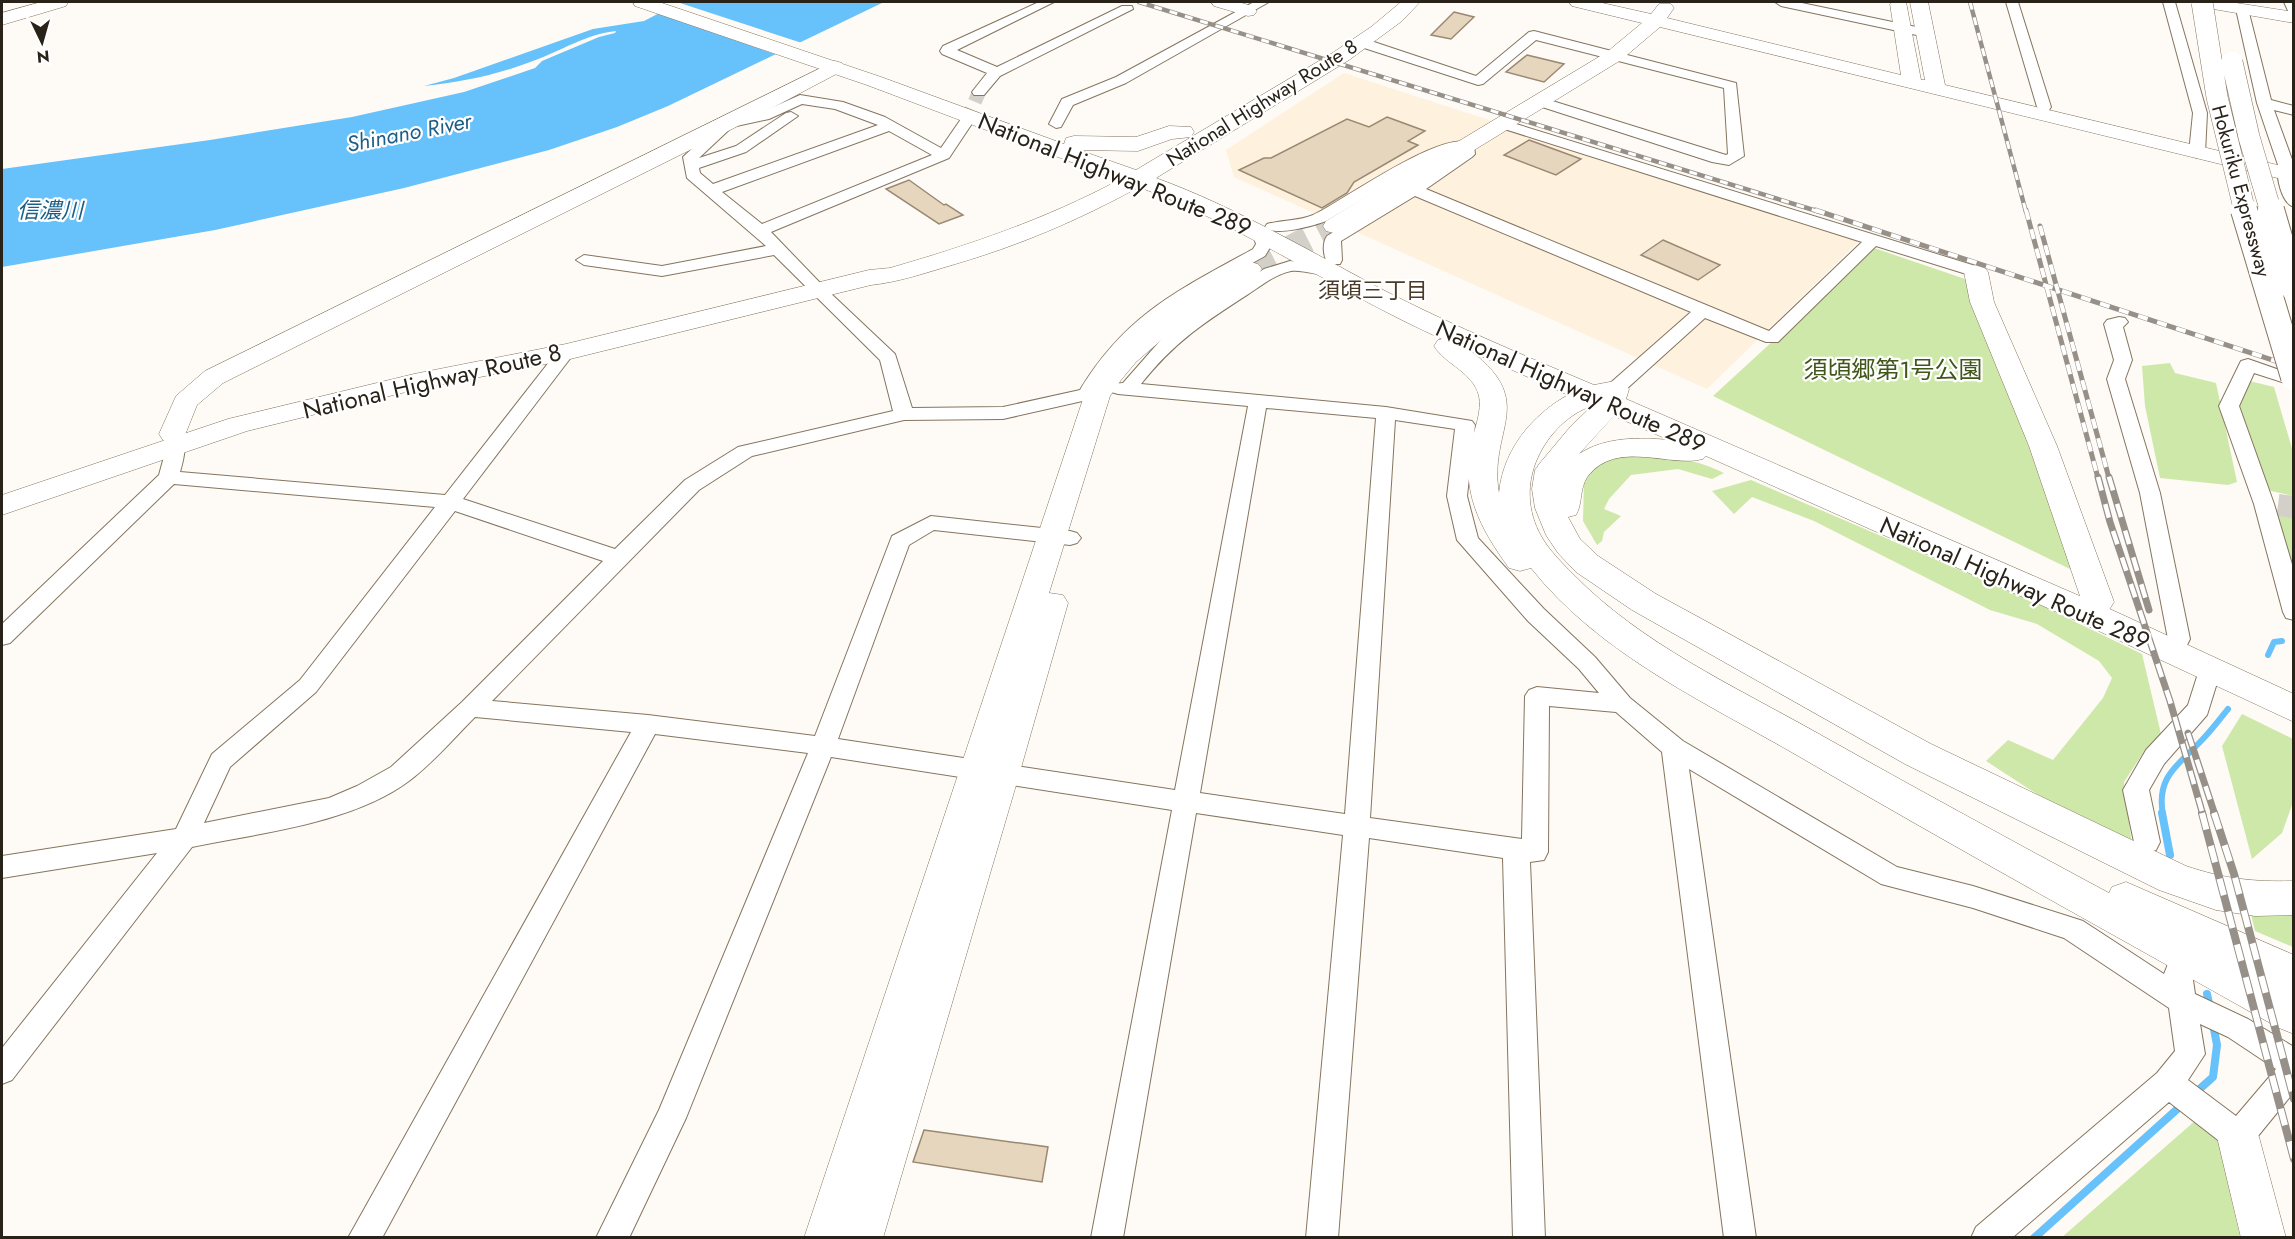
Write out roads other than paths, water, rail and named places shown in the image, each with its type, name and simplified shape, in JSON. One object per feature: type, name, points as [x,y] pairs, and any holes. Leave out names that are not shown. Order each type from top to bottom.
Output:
[{"type":"main road","points":[[2,19],[59,2]]},
{"type":"main road","name":"National Highway Route 289","points":[[642,2],[1074,142],[1181,195],[1266,230]]},
{"type":"main road","name":"National Highway Route 289","points":[[661,2],[1135,171],[1194,182],[1266,230],[1330,265],[1461,322],[1605,396],[1867,517],[2100,618],[2294,709]]},
{"type":"main road","name":"National Highway Route 8","points":[[1135,171],[1183,132],[1308,59],[1385,2]]},
{"type":"main road","name":"National Highway Route 8","points":[[2,505],[174,440],[414,382],[566,351],[819,292],[869,278],[892,275],[1029,231],[1135,171],[1235,121],[1360,42],[1411,2]]},
{"type":"main road","name":"Hokuriku Expressway","points":[[2202,2],[2223,132],[2294,379]]},
{"type":"main road","name":"Hokuriku Expressway","points":[[2232,5],[2236,84],[2249,137],[2294,288]]},
{"type":"main road","points":[[1194,182],[1188,169],[1191,159],[1227,135],[1235,121]]},
{"type":"main road","points":[[1074,142],[1138,144],[1169,133],[1183,132]]},
{"type":"main road","name":"National Highway Route 289","points":[[1330,265],[1379,298],[1504,357],[1605,396],[2098,602],[2294,690]]},
{"type":"main road","points":[[1379,298],[1466,359],[1488,381],[1495,405],[1483,466],[1486,503],[1505,541],[1521,562],[1561,597],[1632,642],[1892,794],[2294,1015]]},
{"type":"main road","points":[[1605,396],[1562,411],[1544,425],[1521,459],[1514,478],[1512,498],[1517,519],[1527,539],[1545,564],[1565,586],[1632,642]]},
{"type":"main road","points":[[1605,396],[1550,470],[1547,489],[1550,508],[1557,528],[1569,546],[1587,564],[1613,583],[1918,754],[2090,859],[2205,919],[2294,958]]},
{"type":"main road","points":[[1613,583],[1594,565],[1570,529],[1565,512],[1564,495],[1569,481],[1579,468],[1593,457],[1611,450],[1654,447],[1699,454],[1867,517]]},
{"type":"main road","points":[[1918,754],[2173,878],[2216,892],[2255,898],[2294,898]]},
{"type":"main road","points":[[1892,794],[2044,860],[2208,938],[2294,975]]},
{"type":"street","points":[[995,73],[989,67],[947,51],[976,34],[1048,2]]},
{"type":"street","points":[[1220,2],[1256,6]]},
{"type":"street","points":[[1578,2],[1662,12]]},
{"type":"street","points":[[1611,2],[1662,12],[1911,78],[2289,170]]},
{"type":"street","points":[[1788,2],[1926,33]]},
{"type":"street","points":[[1898,2],[1911,78]]},
{"type":"street","points":[[1919,2],[1935,84]]},
{"type":"street","points":[[2012,2],[2044,107]]},
{"type":"street","points":[[2169,2],[2200,113],[2201,127],[2197,149]]},
{"type":"street","points":[[2202,2],[2232,5],[2294,18]]},
{"type":"street","points":[[2290,2],[2294,10]]},
{"type":"street","points":[[2232,5],[2289,170],[2294,202]]},
{"type":"street","points":[[1056,124],[1067,102],[1120,80],[1256,6]]},
{"type":"street","points":[[979,92],[995,73],[1127,9]]},
{"type":"street","points":[[1334,226],[1614,56],[1662,12]]},
{"type":"street","points":[[1360,42],[1478,81],[1534,35],[1731,86],[1736,156],[1729,160],[1717,159],[1541,102]]},
{"type":"street","points":[[2,637],[169,477],[174,440],[184,402],[214,377],[727,124],[828,62]]},
{"type":"street","points":[[1935,84],[2044,107],[2197,149]]},
{"type":"street","points":[[904,414],[889,358],[819,292],[760,231],[692,175],[690,157],[727,124],[764,116],[800,99],[838,105],[891,125],[944,154]]},
{"type":"street","points":[[691,166],[741,149],[814,100]]},
{"type":"street","points":[[2264,103],[2294,111]]},
{"type":"street","points":[[760,231],[944,154],[966,122]]},
{"type":"street","points":[[1503,124],[1976,272],[1982,302],[2043,446],[2098,602]]},
{"type":"street","points":[[709,191],[891,125]]},
{"type":"street","points":[[1108,392],[1149,362],[1173,337],[1196,320],[1270,273],[1290,266],[1330,265],[1333,239],[1415,190],[1467,154],[1466,146]]},
{"type":"street","points":[[860,1238],[989,773],[1108,392],[1113,354],[1130,336],[1172,304],[1259,252],[1264,244],[1266,230],[1320,218],[1430,154],[1446,148],[1466,146]]},
{"type":"street","points":[[1415,190],[1772,338],[1873,240]]},
{"type":"street","points":[[584,260],[662,271],[778,249]]},
{"type":"street","points":[[1108,392],[1167,322],[1250,269]]},
{"type":"street","points":[[1605,396],[1703,311]]},
{"type":"street","points":[[2119,322],[2113,324],[2123,360],[2116,379],[2150,493],[2180,639]]},
{"type":"street","points":[[2,1070],[184,838],[221,761],[308,686],[566,351]]},
{"type":"street","points":[[2294,379],[2248,365],[2229,406],[2271,504],[2294,612]]},
{"type":"street","points":[[2,867],[184,838],[333,807],[366,793],[400,774],[470,708],[692,485],[745,451],[904,414],[1003,413],[1108,392],[1258,401],[1386,413],[1466,425],[1457,496],[1468,540],[1536,615],[1587,663],[1622,704],[1674,748],[1890,876],[1973,897],[2073,929],[2188,1004],[2238,1028],[2294,1065]]},
{"type":"street","points":[[1107,1238],[1258,401]]},
{"type":"street","points":[[1322,1238],[1356,826],[1386,413]]},
{"type":"street","points":[[169,477],[450,502],[618,558]]},
{"type":"street","points":[[612,1238],[671,1118],[823,746],[900,541],[931,523],[1061,538]]},
{"type":"street","points":[[2146,842],[2136,790],[2155,757],[2199,709],[2209,669]]},
{"type":"street","points":[[470,708],[648,724],[823,746],[989,773],[1535,852],[1537,696],[1622,704]]},
{"type":"street","points":[[364,1238],[648,724]]},
{"type":"street","points":[[1674,748],[1740,1238]]},
{"type":"street","points":[[826,1238],[989,773]]},
{"type":"street","points":[[1516,849],[1529,1238]]},
{"type":"street","points":[[1987,1238],[2171,1086],[2190,1054],[2188,1004],[2178,973]]},
{"type":"street","points":[[2224,1126],[2294,1069]]},
{"type":"street","points":[[2171,1086],[2224,1126],[2264,1238]]},
{"type":"water","name":"信濃川","points":[[681,2],[884,2],[668,106],[617,127],[549,150],[404,188],[215,230],[2,267],[2,169],[210,140],[352,117],[464,92],[535,68],[542,61],[616,31],[584,39],[543,57],[493,74],[424,86],[454,78],[593,29],[644,21]]},
{"type":"waterway","points":[[2268,655],[2274,642],[2282,641]]},
{"type":"waterway","points":[[2163,815],[2163,791],[2170,773],[2228,709]]},
{"type":"waterway","points":[[2162,813],[2170,855]]},
{"type":"waterway","points":[[2207,994],[2210,1008]]},
{"type":"waterway","points":[[2194,1094],[2213,1077],[2217,1045],[2213,1024]]},
{"type":"waterway","points":[[2034,1238],[2184,1103]]},
{"type":"tunnel","points":[[966,122],[979,92]]},
{"type":"tunnel","points":[[1250,269],[1334,226]]},
{"type":"tunnel","points":[[2278,505],[2294,507]]},
{"type":"railway","points":[[1139,2],[1820,212]]},
{"type":"railway","points":[[1970,2],[2026,212]]},
{"type":"railway","points":[[1815,210],[2046,286]]},
{"type":"railway","points":[[2026,210],[2046,286]]},
{"type":"railway","points":[[2040,226],[2057,289]]},
{"type":"railway","points":[[2046,286],[2057,289]]},
{"type":"railway","points":[[2046,286],[2098,478]]},
{"type":"railway","points":[[2057,289],[2294,367]]},
{"type":"railway","points":[[2057,289],[2109,478]]},
{"type":"railway","points":[[2098,477],[2110,522],[2170,701],[2203,815]]},
{"type":"railway","points":[[2109,477],[2149,610]]},
{"type":"railway","points":[[2188,733],[2215,815]]},
{"type":"railway","points":[[2202,813],[2294,1159]]},
{"type":"railway","points":[[2214,813],[2234,874],[2294,1099]]},
{"type":"district","name":"須頃三丁目","points":[[1373,290]]},
{"type":"water label","name":"Shinano River","points":[[409,132]]},
{"type":"park label","name":"須頃郷第1号公園","points":[[1893,369]]}]
